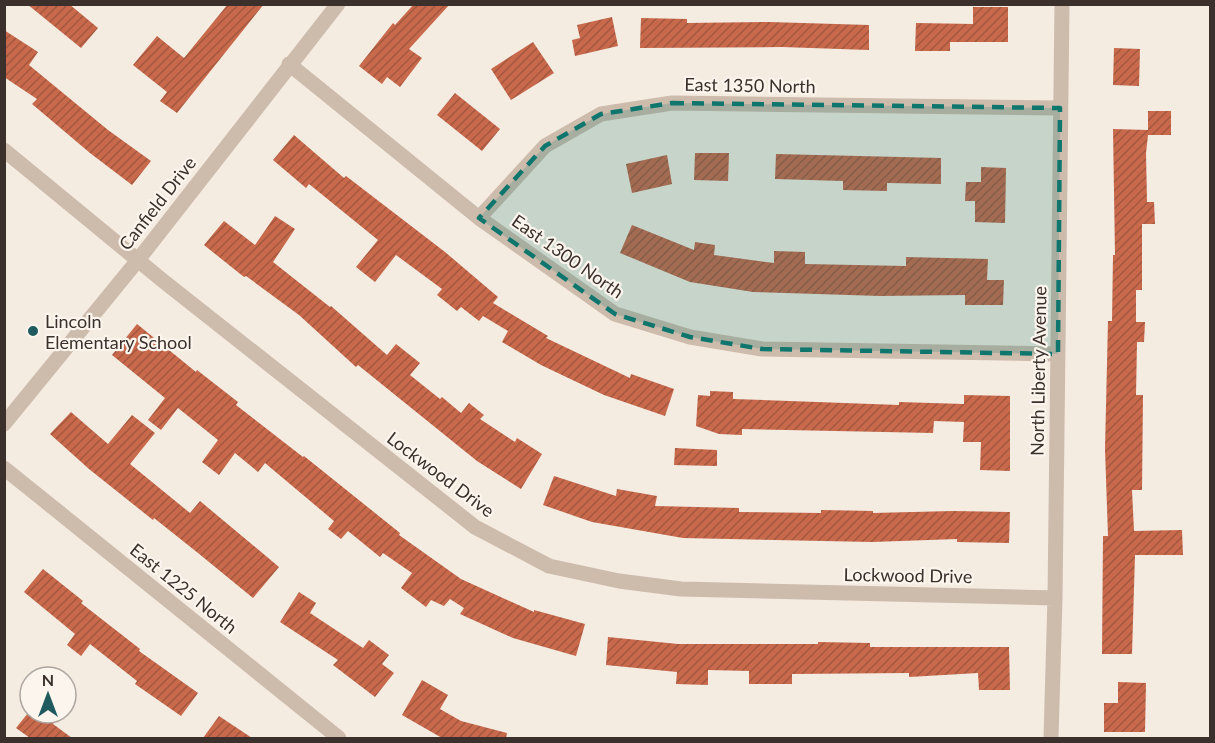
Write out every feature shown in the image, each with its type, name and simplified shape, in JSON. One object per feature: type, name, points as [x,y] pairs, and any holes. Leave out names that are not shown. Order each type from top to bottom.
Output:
[{"type":"street","name":"Canfield Drive","points":[[4,424],[138,260],[338,4]]},
{"type":"street","name":"North Liberty Avenue","points":[[1051,738],[1055,598],[1062,4]]},
{"type":"street","name":"East 1300 North","points":[[289,64],[479,218],[615,314],[690,337],[762,349],[1058,354]]},
{"type":"street","name":"East 1350 North","points":[[479,218],[545,146],[601,114],[672,103],[1060,108]]},
{"type":"street","name":"Lockwood Drive","points":[[4,150],[138,260],[475,527],[549,566],[619,581],[681,589],[1055,598]]},
{"type":"street","name":"East 1225 North","points":[[4,468],[339,738]]},
{"type":"highlighted area","points":[[672,103],[1060,108],[1058,354],[762,349],[690,337],[615,314],[479,218],[545,146],[601,114]]},
{"type":"building","points":[[27,4],[69,4],[98,28],[81,48]]},
{"type":"building","points":[[228,4],[264,4],[177,113],[160,101],[167,92],[133,65],[157,36],[184,58]]},
{"type":"building","points":[[414,4],[450,4],[409,49],[422,58],[400,87],[387,77],[382,84],[359,66],[393,23],[395,25]]},
{"type":"building","points":[[973,7],[1008,7],[1008,42],[950,42],[950,51],[915,51],[916,23],[973,24]]},
{"type":"building","points":[[612,17],[618,46],[575,56],[572,40],[580,38],[577,25]]},
{"type":"building","points":[[641,18],[687,19],[687,23],[769,22],[869,25],[869,50],[782,47],[640,48]]},
{"type":"building","points":[[4,30],[38,52],[29,65],[108,130],[151,161],[132,185],[32,104],[37,99],[4,77]]},
{"type":"building","points":[[533,42],[554,73],[511,100],[491,69]]},
{"type":"building","points":[[1114,48],[1140,49],[1139,86],[1113,85]]},
{"type":"building","points":[[455,93],[500,129],[482,151],[437,115]]},
{"type":"building","points":[[1148,111],[1171,111],[1171,135],[1148,135],[1146,153],[1147,202],[1154,202],[1155,224],[1142,224],[1142,290],[1136,290],[1136,322],[1145,322],[1144,342],[1137,342],[1136,395],[1143,395],[1142,490],[1132,490],[1134,531],[1182,530],[1183,555],[1135,555],[1132,654],[1102,654],[1103,536],[1108,536],[1105,449],[1108,321],[1112,321],[1113,255],[1115,255],[1113,129],[1148,130]]},
{"type":"building","points":[[294,135],[344,178],[346,176],[445,252],[498,297],[493,303],[548,336],[546,338],[630,378],[631,374],[674,389],[665,416],[604,395],[541,365],[502,342],[508,331],[483,316],[479,321],[461,307],[457,311],[437,295],[442,289],[396,255],[375,282],[356,267],[378,240],[309,184],[306,188],[273,160]]},
{"type":"building","points":[[695,153],[729,153],[728,181],[694,180]]},
{"type":"building","points":[[776,154],[941,158],[941,184],[887,183],[887,191],[843,190],[843,181],[775,179]]},
{"type":"building","points":[[667,155],[672,184],[632,193],[626,164]]},
{"type":"building","points":[[981,167],[1006,168],[1005,223],[975,222],[975,201],[965,201],[966,182],[981,182]]},
{"type":"building","points":[[275,216],[295,229],[273,262],[331,306],[387,355],[396,344],[420,363],[410,375],[440,399],[442,397],[461,413],[469,403],[484,415],[480,419],[515,442],[517,438],[542,454],[521,489],[477,461],[358,365],[356,367],[299,315],[246,276],[244,277],[204,245],[224,221],[255,245]]},
{"type":"building","points":[[632,225],[694,250],[695,242],[715,245],[714,255],[774,263],[774,251],[805,252],[805,264],[906,266],[906,257],[988,259],[987,280],[1004,280],[1003,305],[965,305],[965,295],[880,296],[753,292],[690,282],[620,253]]},
{"type":"building","points":[[137,324],[196,372],[197,370],[238,402],[236,405],[304,456],[400,533],[399,535],[461,579],[534,612],[534,610],[585,624],[576,656],[513,638],[460,614],[464,608],[450,599],[444,606],[431,600],[426,607],[401,588],[412,573],[383,553],[380,557],[348,531],[341,539],[328,529],[334,521],[265,463],[258,472],[235,453],[219,475],[202,462],[218,440],[178,408],[161,430],[148,420],[165,398],[112,355]]},
{"type":"building","points":[[710,391],[733,392],[733,399],[899,405],[899,402],[964,404],[964,395],[1010,396],[1010,471],[980,470],[981,442],[963,442],[964,422],[934,421],[933,433],[742,429],[742,435],[719,434],[696,426],[698,395],[710,396]]},
{"type":"building","points":[[71,412],[108,444],[132,415],[155,433],[130,464],[190,513],[200,501],[279,567],[253,598],[89,469],[50,434]]},
{"type":"building","points":[[675,448],[717,450],[717,466],[674,465]]},
{"type":"building","points":[[554,476],[616,496],[617,489],[657,496],[655,506],[739,508],[739,512],[821,513],[821,510],[873,511],[873,513],[1010,512],[1009,543],[957,542],[957,539],[872,542],[683,538],[592,522],[543,505]]},
{"type":"building","points":[[43,569],[83,601],[81,603],[140,649],[139,651],[198,693],[181,716],[135,684],[137,681],[90,644],[81,656],[67,645],[75,634],[24,592]]},
{"type":"building","points":[[299,592],[316,603],[310,613],[363,648],[369,640],[389,655],[382,664],[394,673],[375,697],[333,665],[338,660],[280,622]]},
{"type":"building","points":[[608,637],[678,644],[818,644],[818,642],[870,643],[870,647],[1009,647],[1010,690],[979,690],[978,673],[909,677],[909,673],[792,674],[792,684],[749,684],[749,671],[708,670],[708,685],[676,684],[677,672],[606,665]]},
{"type":"building","points":[[422,680],[448,695],[440,709],[461,721],[507,733],[506,738],[442,738],[402,715]]},
{"type":"building","points":[[1118,682],[1146,683],[1145,732],[1104,732],[1104,703],[1118,703]]},
{"type":"building","points":[[219,716],[252,738],[203,738]]},
{"type":"building","points":[[18,725],[54,725],[72,738],[30,738],[16,728]]},
{"type":"place","name":"Lincoln Elementary School","points":[[33,331]]}]
